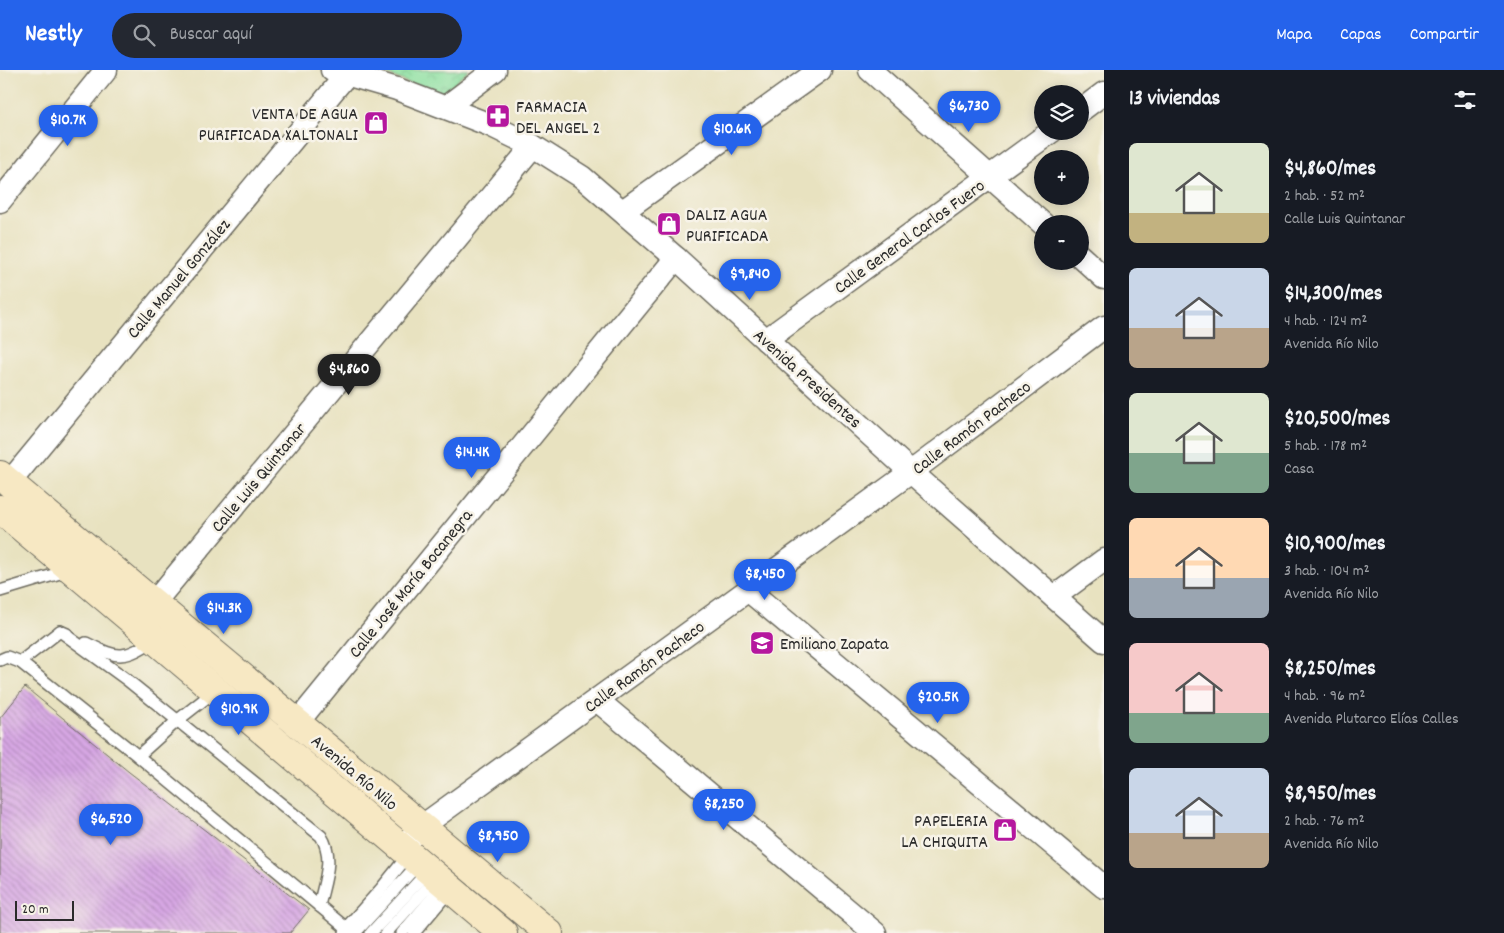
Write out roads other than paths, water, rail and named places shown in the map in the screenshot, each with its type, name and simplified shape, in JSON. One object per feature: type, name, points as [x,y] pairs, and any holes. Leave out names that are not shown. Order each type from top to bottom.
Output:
[{"type":"main road","name":"Avenida Río Nilo","points":[[4,479],[217,690],[504,933]]},
{"type":"main road","name":"Avenida Río Nilo","points":[[0,509],[73,569],[297,723],[549,933]]},
{"type":"street","points":[[0,201],[106,70]]},
{"type":"street","points":[[446,107],[495,70]]},
{"type":"street","points":[[623,211],[820,70]]},
{"type":"street","points":[[870,70],[1034,216]]},
{"type":"street","name":"Avenida Presidentes","points":[[342,71],[398,89],[490,125],[533,146],[582,178],[676,258],[911,472],[1104,641]]},
{"type":"street","name":"Calle Manuel González","points":[[4,479],[342,71]]},
{"type":"street","points":[[1089,104],[1104,93]]},
{"type":"street","name":"Calle General Carlos Fuero","points":[[766,340],[1040,140]]},
{"type":"street","name":"Calle Luis Quintanar","points":[[149,622],[533,146]]},
{"type":"street","name":"Calle José María Bocanegra","points":[[297,723],[676,258]]},
{"type":"street","points":[[1089,264],[1104,278]]},
{"type":"street","name":"Calle Ramón Pacheco","points":[[428,868],[421,827],[911,472],[1104,327]]},
{"type":"street","points":[[1054,597],[1104,560]]},
{"type":"street","points":[[748,590],[1104,887]]},
{"type":"street","points":[[597,700],[875,933]]},
{"type":"lane","points":[[0,591],[73,569]]},
{"type":"lane","points":[[60,631],[103,652],[117,656],[132,653],[149,622]]},
{"type":"lane","points":[[20,662],[60,631]]},
{"type":"lane","points":[[60,631],[126,679],[321,836],[327,846],[329,858],[319,906]]},
{"type":"lane","points":[[0,660],[7,658],[20,662],[138,756],[349,931],[381,889],[428,868]]},
{"type":"lane","points":[[138,756],[178,720],[217,690]]},
{"type":"lane","points":[[371,933],[428,868]]},
{"type":"lane","points":[[386,933],[428,868]]},
{"type":"lane","points":[[402,933],[428,868]]},
{"type":"lane","points":[[414,933],[428,868]]},
{"type":"place","name":"FARMACIA DEL ANGEL 2","points":[[498,116]]},
{"type":"place","name":"VENTA DE AGUA PURIFICADA XALTONALI","points":[[376,123]]},
{"type":"place","name":"DALIZ AGUA PURIFICADA","points":[[669,224]]},
{"type":"place","name":"Emiliano Zapata","points":[[762,643]]},
{"type":"place","name":"PAPELERIA LA CHIQUITA","points":[[1005,830]]}]
